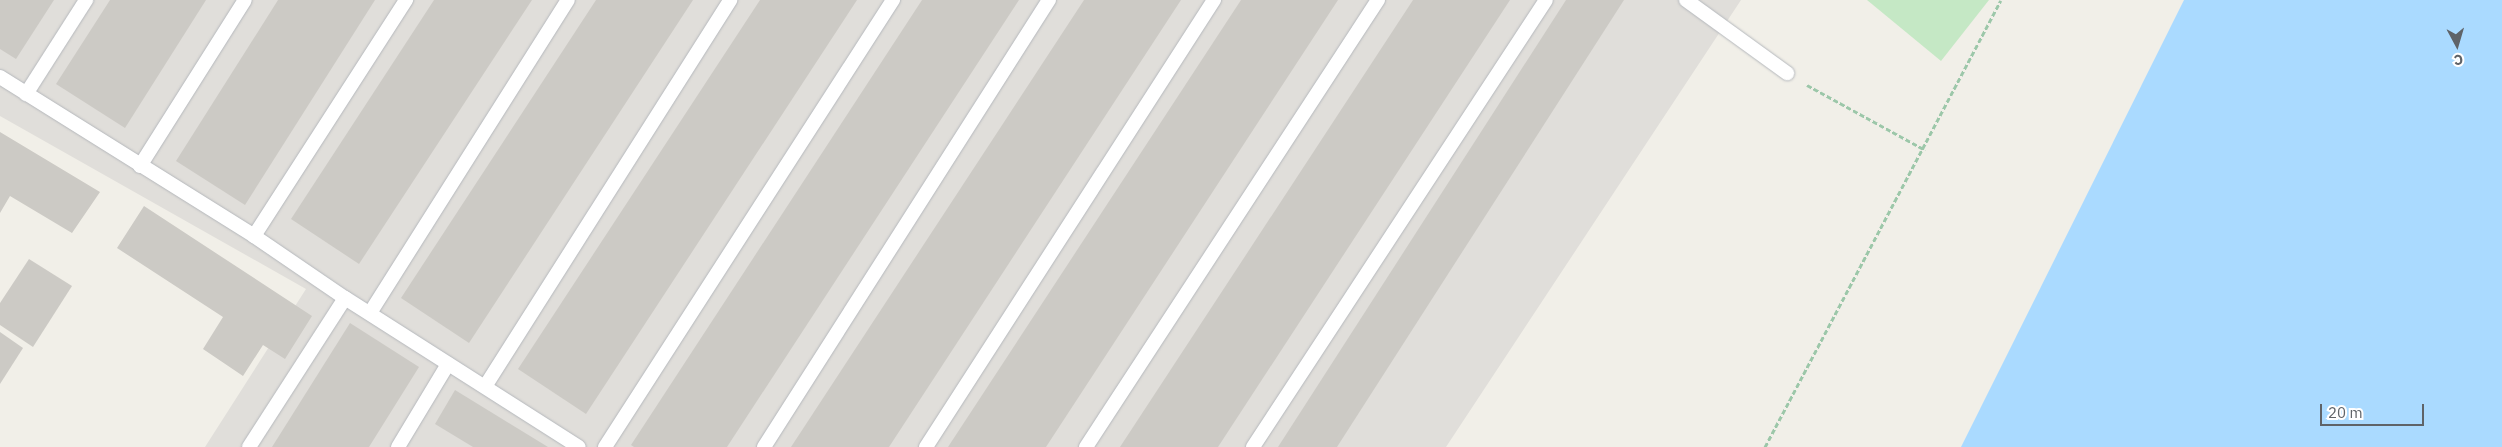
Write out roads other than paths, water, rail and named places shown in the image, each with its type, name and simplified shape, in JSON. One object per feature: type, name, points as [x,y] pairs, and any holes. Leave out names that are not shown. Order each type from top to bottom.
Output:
[{"type":"lane","points":[[26,94],[86,0]]},
{"type":"lane","points":[[140,166],[245,0]]},
{"type":"lane","points":[[254,236],[406,0]]},
{"type":"lane","points":[[370,313],[568,0]]},
{"type":"lane","points":[[486,385],[730,0]]},
{"type":"lane","points":[[605,447],[893,0]]},
{"type":"lane","points":[[764,447],[1049,0]]},
{"type":"lane","points":[[926,447],[1214,0]]},
{"type":"lane","points":[[1086,447],[1378,0]]},
{"type":"lane","points":[[1253,447],[1546,0]]},
{"type":"lane","points":[[1686,0],[1787,73]]},
{"type":"lane","points":[[0,77],[254,236],[345,298],[448,364],[486,385],[579,447]]},
{"type":"lane","points":[[249,447],[345,298]]},
{"type":"lane","points":[[398,447],[448,364]]},
{"type":"water","points":[[2184,0],[2502,0],[2502,447],[1961,447]]}]
